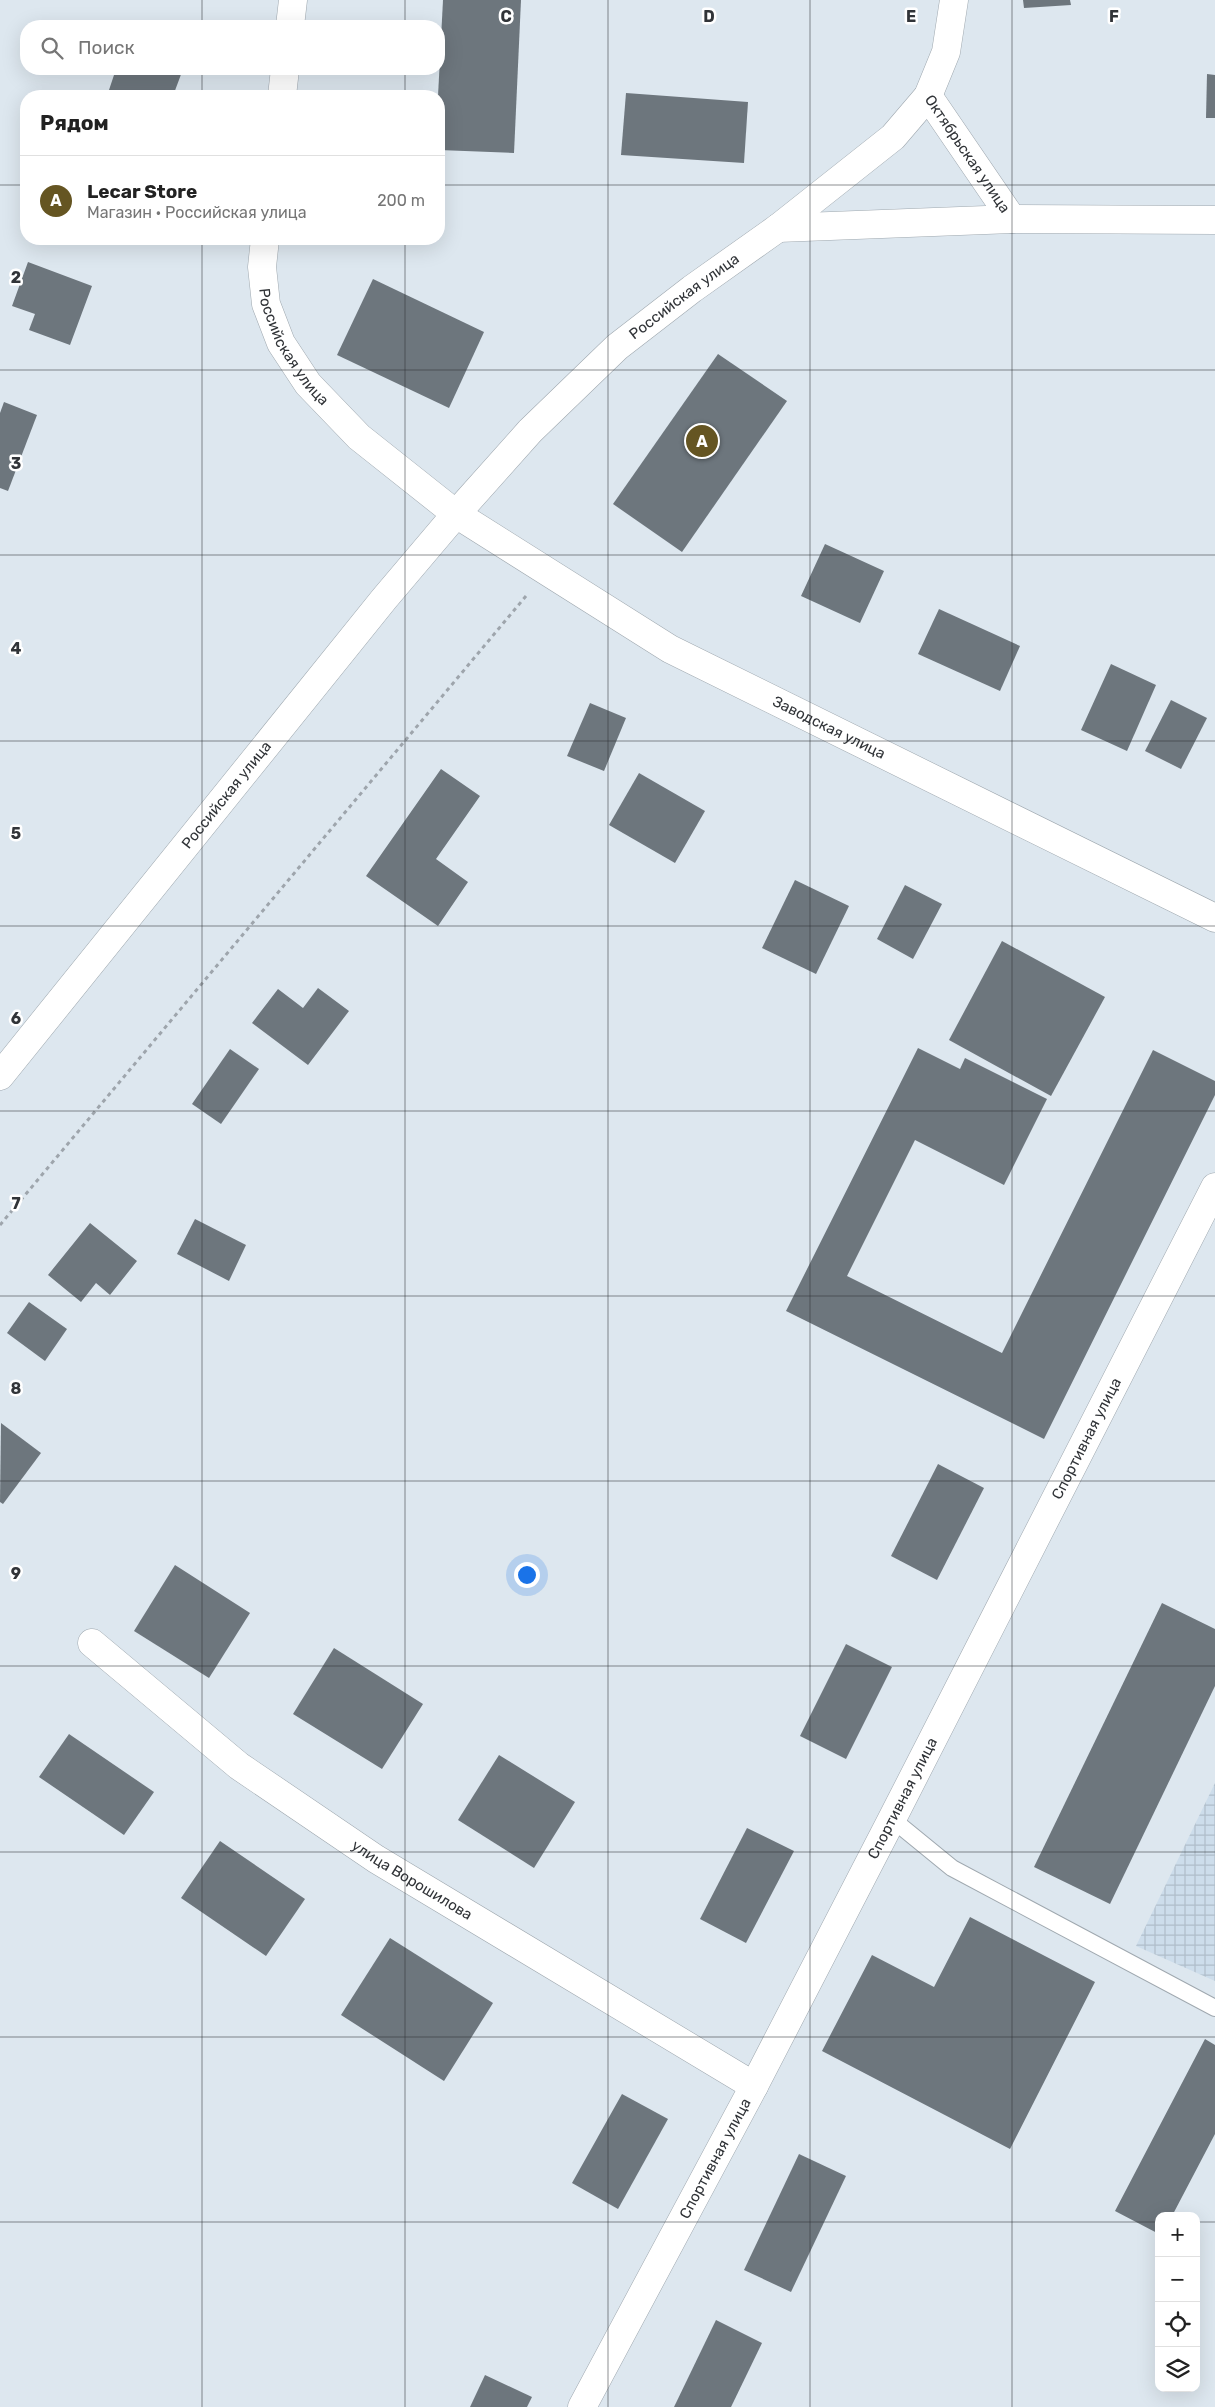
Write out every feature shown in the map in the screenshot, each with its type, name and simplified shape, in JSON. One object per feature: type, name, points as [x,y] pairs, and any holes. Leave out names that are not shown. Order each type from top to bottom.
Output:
[{"type":"street","points":[[291,20],[293,0]]},
{"type":"street","name":"Октябрьская улица","points":[[954,0],[946,52],[928,96],[1012,219]]},
{"type":"street","points":[[283,90],[284,75]]},
{"type":"street","name":"Российская улица","points":[[0,1076],[384,599],[530,431],[616,347],[692,289],[778,228],[893,137],[928,96]]},
{"type":"street","name":"Октябрьская улица","points":[[778,228],[1012,219],[1215,220]]},
{"type":"street","name":"Российская улица","points":[[264,245],[262,267],[266,304],[281,343],[308,384],[359,437],[456,514]]},
{"type":"street","name":"Заводская улица","points":[[456,514],[670,649],[1215,918]]},
{"type":"street","name":"Спортивная улица","points":[[582,2407],[754,2086],[1215,1187]]},
{"type":"street","name":"улица Ворошилова","points":[[92,1644],[240,1766],[376,1859],[754,2086]]},
{"type":"lane","points":[[892,1819],[952,1868],[1215,2008]]},
{"type":"path","points":[[0,1225],[547,571]]},
{"type":"shaded area","points":[[1215,1783],[1215,1981],[1136,1946]]},
{"type":"building","points":[[443,0],[521,0],[514,153],[445,150],[445,90],[438,90],[439,75],[445,75],[445,20],[442,20]]},
{"type":"building","points":[[1023,0],[1070,0],[1071,5],[1024,8]]},
{"type":"building","points":[[1207,74],[1215,75],[1215,118],[1206,118]]},
{"type":"building","points":[[114,75],[181,75],[175,90],[109,90]]},
{"type":"building","points":[[626,93],[748,102],[744,163],[621,155]]},
{"type":"building","points":[[28,262],[92,286],[70,345],[29,330],[35,314],[12,306]]},
{"type":"building","points":[[373,279],[484,332],[449,408],[337,355]]},
{"type":"building","points":[[718,354],[787,401],[682,552],[613,504]]},
{"type":"building","points":[[4,402],[37,415],[8,491],[0,488],[0,413]]},
{"type":"building","points":[[825,544],[884,571],[860,623],[801,596]]},
{"type":"building","points":[[939,609],[1020,646],[1000,691],[918,654]]},
{"type":"building","points":[[1111,664],[1156,685],[1127,751],[1081,730]]},
{"type":"building","points":[[1171,700],[1207,718],[1181,769],[1145,751]]},
{"type":"building","points":[[590,703],[626,718],[604,771],[567,756]]},
{"type":"building","points":[[441,769],[480,796],[436,859],[468,882],[438,926],[366,876]]},
{"type":"building","points":[[639,773],[705,811],[675,863],[609,825]]},
{"type":"building","points":[[795,880],[849,906],[816,974],[762,948]]},
{"type":"building","points":[[905,885],[942,904],[913,959],[877,939]]},
{"type":"building","points":[[1002,941],[1105,997],[1051,1096],[949,1040]]},
{"type":"building","points":[[318,988],[349,1011],[308,1065],[252,1023],[278,989],[303,1008]]},
{"type":"building","points":[[918,1048],[960,1069],[965,1058],[1047,1099],[1004,1185],[915,1140],[847,1276],[1002,1353],[1153,1050],[1215,1081],[1215,1095],[1044,1439],[786,1311]]},
{"type":"building","points":[[230,1049],[259,1069],[221,1124],[192,1104]]},
{"type":"building","points":[[195,1219],[246,1245],[229,1281],[177,1254]]},
{"type":"building","points":[[90,1223],[137,1261],[110,1295],[96,1283],[81,1302],[48,1275]]},
{"type":"building","points":[[29,1302],[67,1329],[45,1361],[7,1333]]},
{"type":"building","points":[[1,1423],[41,1453],[3,1504],[0,1502]]},
{"type":"building","points":[[938,1464],[984,1488],[937,1580],[891,1556]]},
{"type":"building","points":[[175,1565],[250,1613],[209,1678],[134,1631]]},
{"type":"building","points":[[1162,1603],[1215,1629],[1215,1686],[1110,1904],[1034,1867]]},
{"type":"building","points":[[846,1644],[892,1667],[846,1759],[800,1736]]},
{"type":"building","points":[[334,1648],[423,1704],[382,1769],[293,1714]]},
{"type":"building","points":[[69,1734],[154,1792],[124,1835],[39,1777]]},
{"type":"building","points":[[499,1755],[575,1802],[534,1868],[458,1820]]},
{"type":"building","points":[[747,1828],[794,1851],[746,1943],[700,1919]]},
{"type":"building","points":[[220,1841],[305,1899],[266,1956],[181,1898]]},
{"type":"building","points":[[970,1917],[1095,1982],[1010,2149],[822,2051],[872,1955],[934,1987]]},
{"type":"building","points":[[390,1938],[493,2003],[444,2081],[341,2015]]},
{"type":"building","points":[[1205,2039],[1215,2045],[1215,2134],[1174,2212],[1155,2212],[1155,2232],[1115,2211]]},
{"type":"building","points":[[622,2094],[668,2119],[618,2209],[572,2183]]},
{"type":"building","points":[[799,2154],[846,2176],[791,2292],[744,2270]]},
{"type":"building","points":[[716,2320],[762,2343],[731,2407],[674,2407]]},
{"type":"building","points":[[485,2375],[532,2397],[527,2407],[470,2407]]},
{"type":"place","name":"Lecar Store","points":[[702,441]]}]
